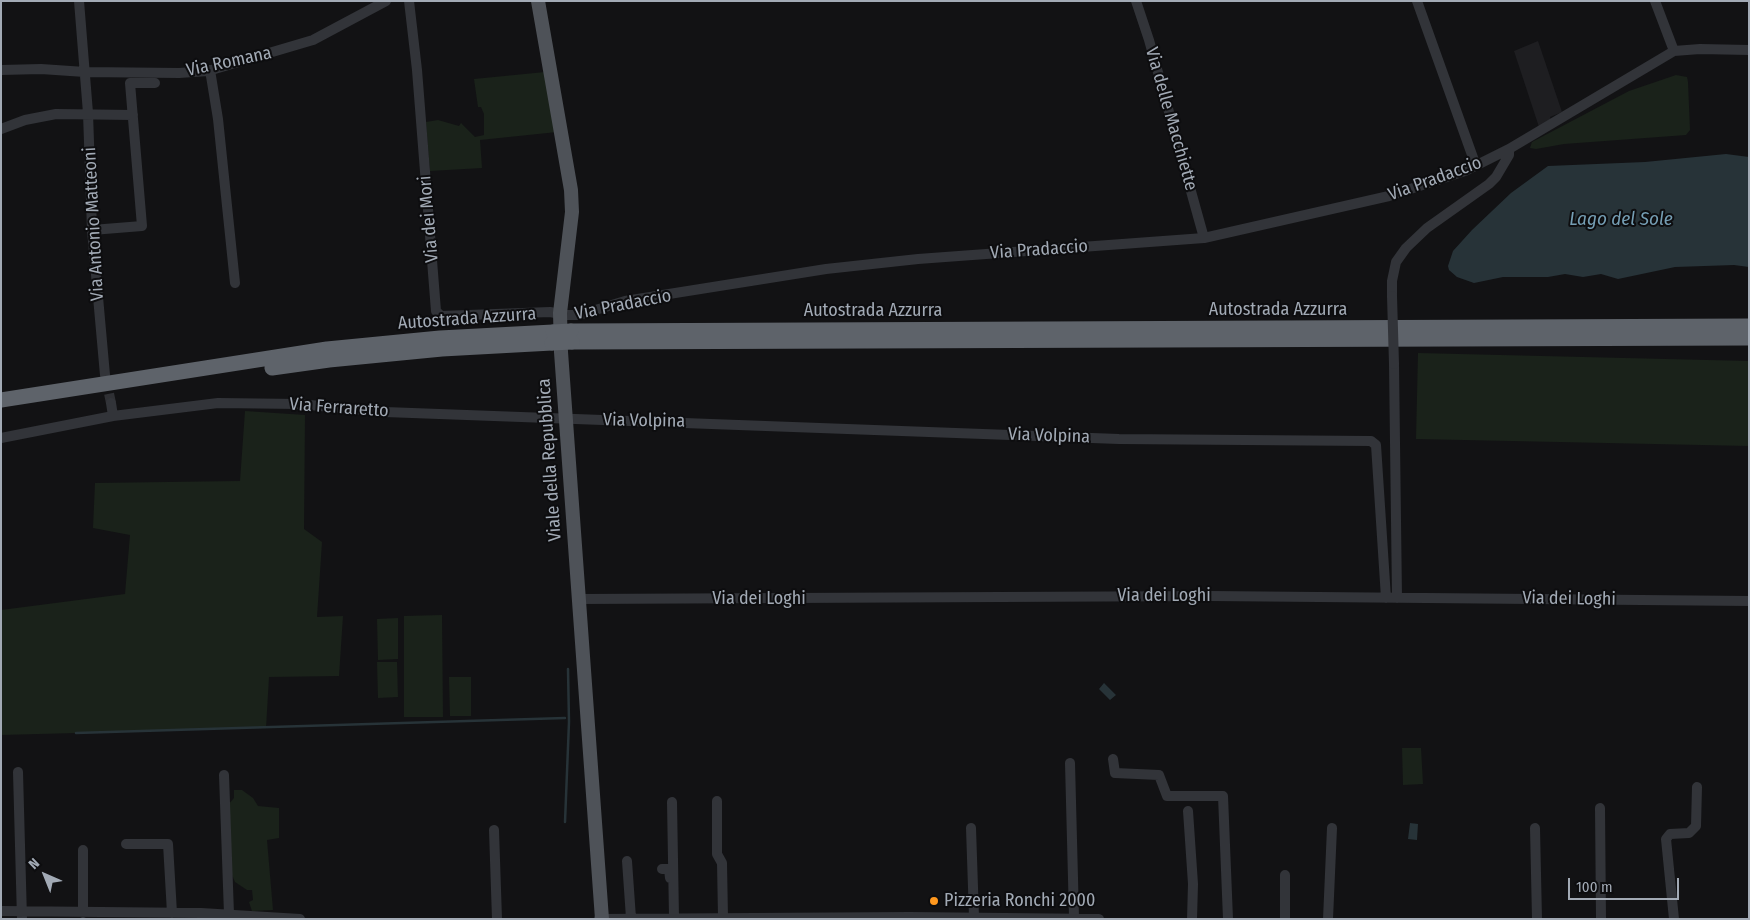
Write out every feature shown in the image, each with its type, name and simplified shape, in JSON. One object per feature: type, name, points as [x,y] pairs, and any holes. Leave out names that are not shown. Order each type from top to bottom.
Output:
[{"type":"highway","name":"Autostrada Azzurra","points":[[571,337],[1749,326]]},
{"type":"highway","name":"Autostrada Azzurra","points":[[1,411],[329,360],[552,337]]},
{"type":"highway","name":"Autostrada Azzurra","points":[[1,400],[327,349],[440,338],[1749,338]]},
{"type":"main road","name":"Viale della Repubblica","points":[[538,1],[571,190],[572,212],[560,313],[601,919]]},
{"type":"street","name":"Via Antonio Matteoni","points":[[79,1],[88,113],[92,230],[106,375]]},
{"type":"street","name":"Via Romana","points":[[1,70],[40,69],[85,72],[179,73],[210,70],[313,40],[386,1]]},
{"type":"street","name":"Via dei Mori","points":[[409,1],[417,70],[436,310],[442,316],[560,313]]},
{"type":"street","name":"Via delle Macchiette","points":[[1136,1],[1149,40],[1204,238]]},
{"type":"street","points":[[1418,1],[1476,166]]},
{"type":"street","points":[[1655,1],[1674,51]]},
{"type":"street","name":"Via Pradaccio","points":[[560,313],[579,315],[625,301],[826,269],[918,259],[1204,238],[1389,196],[1476,166],[1509,149],[1674,51],[1708,49],[1749,50]]},
{"type":"street","points":[[210,70],[218,119],[235,283]]},
{"type":"street","points":[[92,230],[142,226],[130,83],[155,83]]},
{"type":"street","points":[[1,129],[37,118],[88,113],[133,115]]},
{"type":"street","name":"Via Pradaccio","points":[[1391,598],[1394,364],[1392,281],[1396,262],[1406,248],[1427,228],[1496,177],[1509,155],[1509,149]]},
{"type":"street","points":[[111,403],[113,416]]},
{"type":"street","name":"Via Ferraretto","points":[[1,438],[113,416],[218,403],[299,404],[385,412],[566,419]]},
{"type":"street","name":"Via Volpina","points":[[566,419],[897,429],[1119,439],[1371,441],[1376,445],[1391,598]]},
{"type":"street","name":"Via dei Loghi","points":[[580,599],[1201,596],[1749,601]]},
{"type":"street","points":[[1113,759],[1115,773],[1159,775],[1167,796],[1222,796],[1228,919]]},
{"type":"street","points":[[1070,763],[1074,917]]},
{"type":"street","points":[[18,772],[22,915]]},
{"type":"street","points":[[224,775],[230,914]]},
{"type":"street","points":[[1674,919],[1666,839],[1670,834],[1690,833],[1696,826],[1695,795],[1697,787]]},
{"type":"street","points":[[717,801],[717,854],[722,863],[723,916]]},
{"type":"street","points":[[672,802],[672,917]]},
{"type":"street","points":[[1600,808],[1601,919]]},
{"type":"street","points":[[1188,811],[1193,884],[1192,919]]},
{"type":"street","points":[[971,828],[974,917]]},
{"type":"street","points":[[1328,919],[1332,828]]},
{"type":"street","points":[[1535,828],[1537,919]]},
{"type":"street","points":[[494,830],[497,919]]},
{"type":"street","points":[[126,844],[168,844],[172,913]]},
{"type":"street","points":[[80,915],[83,850]]},
{"type":"street","points":[[627,861],[631,918]]},
{"type":"street","points":[[662,869],[669,869],[672,917]]},
{"type":"street","points":[[1285,875],[1285,919]]},
{"type":"street","points":[[1,911],[22,915],[172,913],[230,914],[300,919]]},
{"type":"street","points":[[601,919],[723,916],[1074,917],[1100,919]]},
{"type":"shaded area","points":[[1538,41],[1562,112],[1550,117],[1551,122],[1540,130],[1514,51]]},
{"type":"shaded area","points":[[545,72],[557,132],[480,140],[482,168],[430,171],[426,122],[438,120],[459,126],[461,123],[475,137],[484,135],[484,114],[481,107],[478,107],[474,79]]},
{"type":"shaded area","points":[[1676,75],[1687,77],[1688,82],[1690,130],[1686,135],[1530,148],[1532,142],[1629,91]]},
{"type":"shaded area","points":[[1418,353],[1749,361],[1749,446],[1416,439]]},
{"type":"shaded area","points":[[245,411],[305,415],[304,529],[322,542],[317,617],[343,616],[339,676],[269,677],[266,728],[1,735],[1,610],[125,594],[130,535],[93,528],[95,483],[240,481]]},
{"type":"shaded area","points":[[442,615],[443,717],[404,717],[404,616]]},
{"type":"shaded area","points":[[398,618],[398,659],[378,660],[377,619]]},
{"type":"shaded area","points":[[377,662],[397,662],[398,697],[378,698]]},
{"type":"shaded area","points":[[449,677],[471,677],[471,716],[450,716]]},
{"type":"shaded area","points":[[1402,748],[1421,748],[1423,784],[1403,785]]},
{"type":"shaded area","points":[[234,790],[242,790],[253,798],[258,806],[279,808],[279,838],[267,840],[273,910],[252,911],[249,902],[253,900],[252,890],[247,890],[235,882],[232,875],[227,806],[234,798]]},
{"type":"water","name":"Lago del Sole","points":[[1726,154],[1749,157],[1749,267],[1734,265],[1675,267],[1618,279],[1601,274],[1583,277],[1565,274],[1548,277],[1503,277],[1474,283],[1457,277],[1449,270],[1448,266],[1453,251],[1472,230],[1511,193],[1548,166],[1645,162]]},
{"type":"water","points":[[1104,683],[1116,695],[1110,700],[1099,689]]},
{"type":"water","points":[[1410,823],[1418,824],[1417,840],[1408,839]]},
{"type":"waterway","points":[[565,822],[569,722],[568,669]]},
{"type":"waterway","points":[[76,733],[565,718]]},
{"type":"tunnel","points":[[106,379],[111,403]]},
{"type":"place","name":"Pizzeria Ronchi 2000","points":[[934,901]]}]
